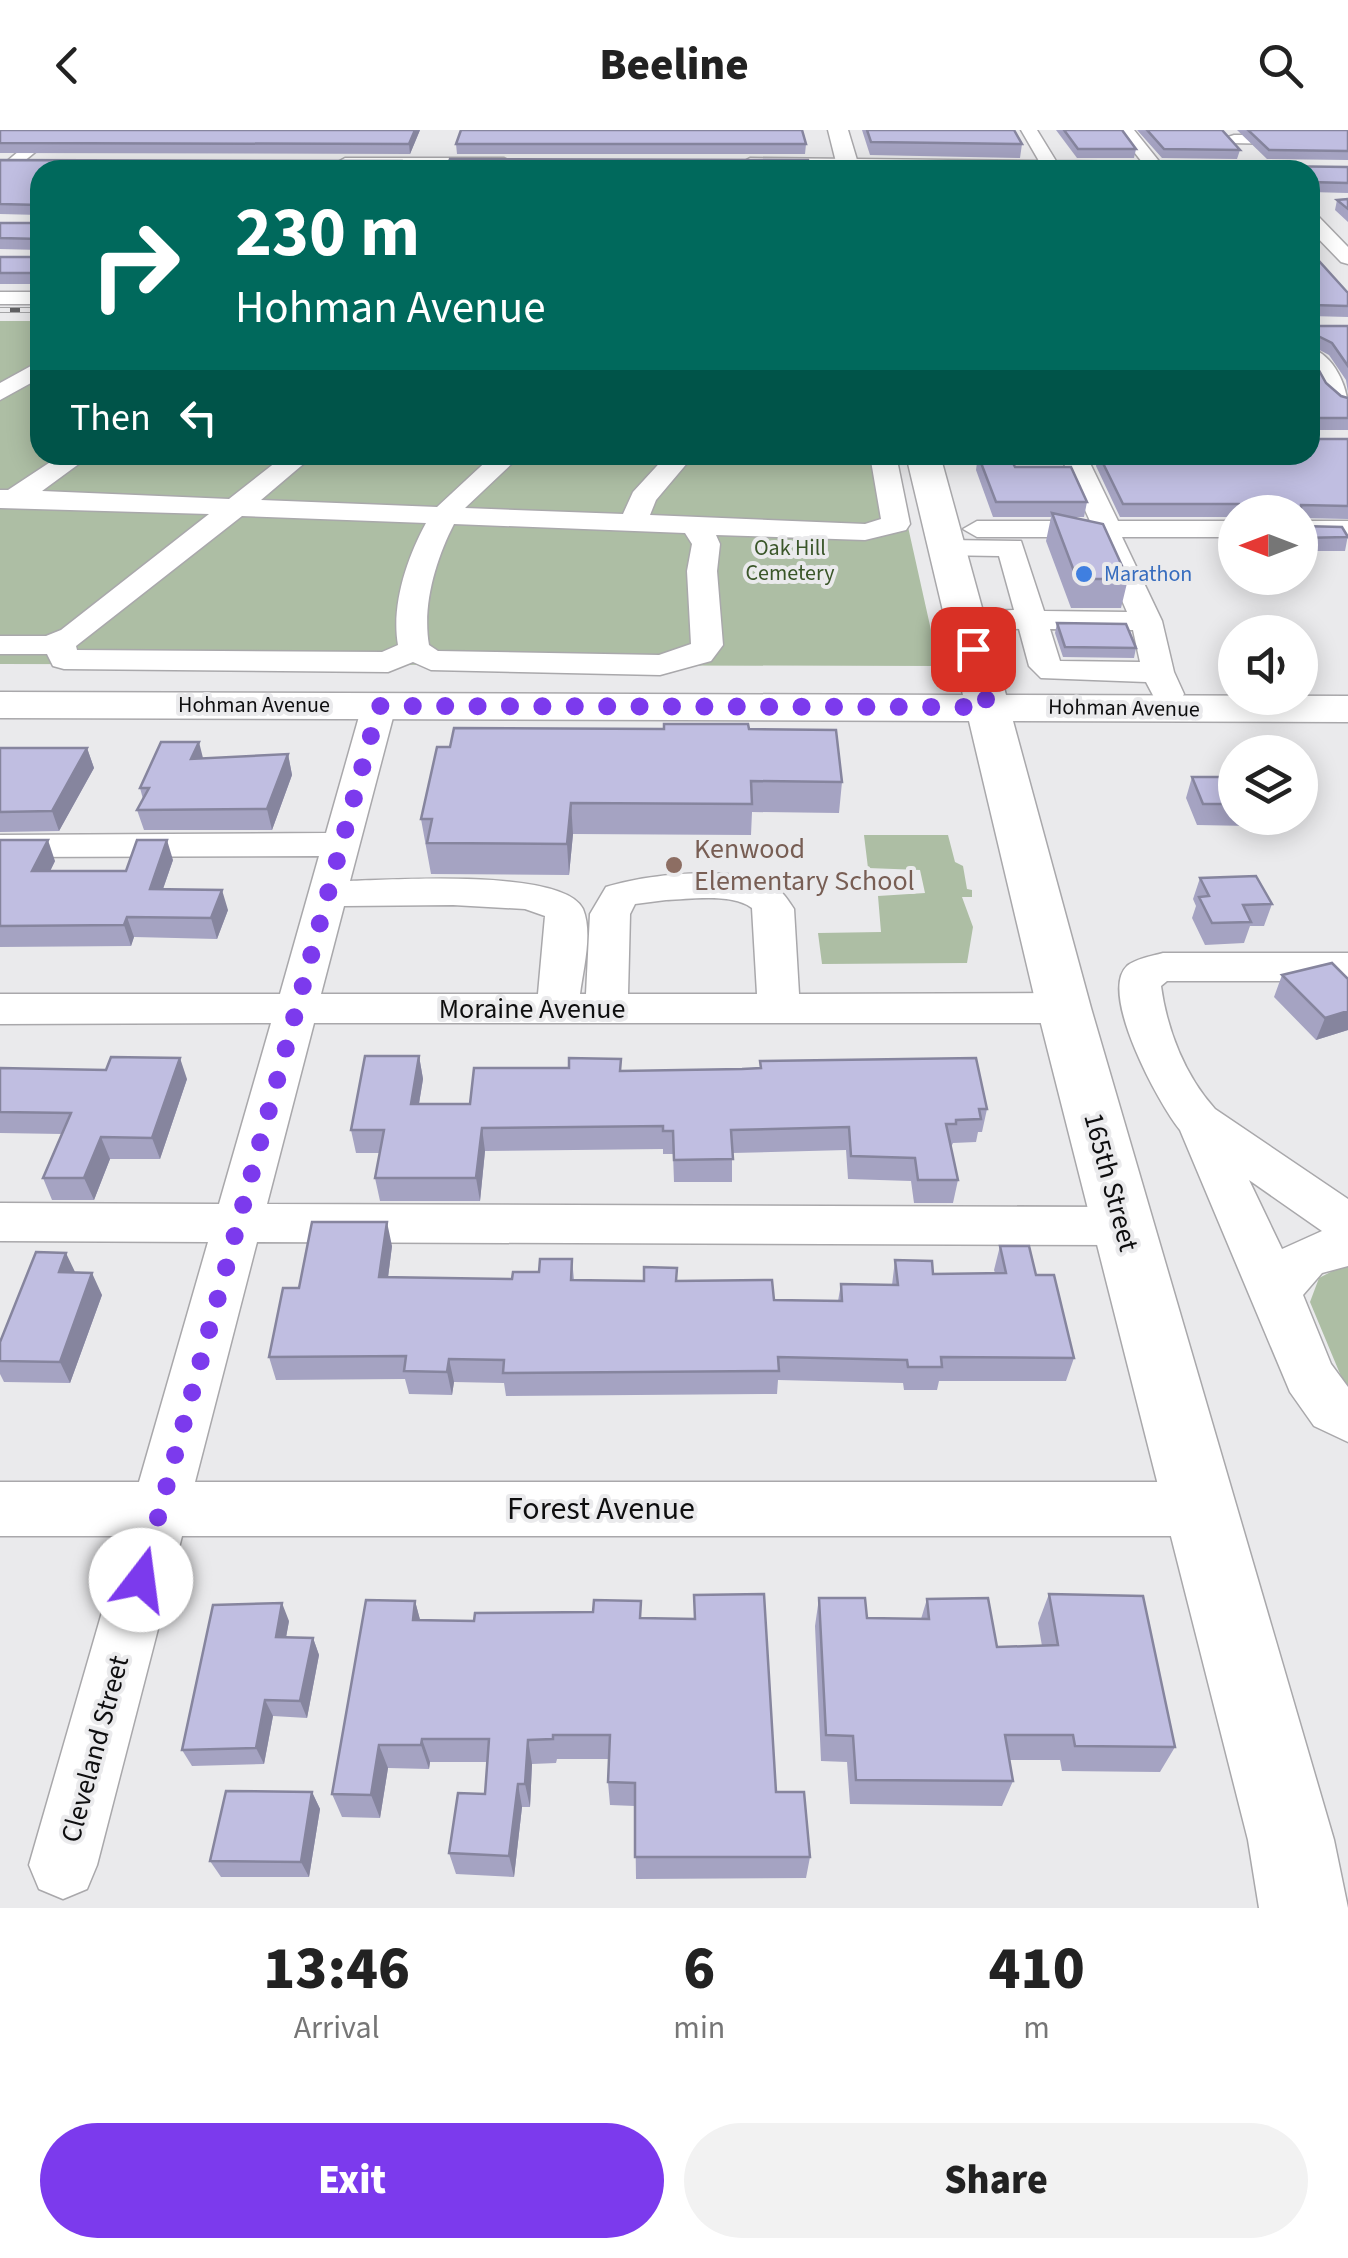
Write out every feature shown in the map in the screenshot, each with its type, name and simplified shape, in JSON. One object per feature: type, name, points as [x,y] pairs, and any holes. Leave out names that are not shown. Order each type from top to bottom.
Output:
[{"type":"main road","points":[[838,130],[846,160]]},
{"type":"main road","name":"165th Street","points":[[926,465],[1064,1008],[1291,1840],[1304,1908]]},
{"type":"main road","name":"Hohman Avenue","points":[[0,705],[988,707],[1166,690],[1348,709]]},
{"type":"street","points":[[1029,130],[1047,160]]},
{"type":"street","points":[[1125,130],[1153,160]]},
{"type":"street","points":[[16,136],[55,134]]},
{"type":"street","points":[[0,176],[8,162],[55,134]]},
{"type":"street","points":[[1229,135],[1348,140]]},
{"type":"street","points":[[1229,135],[1247,154]]},
{"type":"street","points":[[937,142],[945,160]]},
{"type":"street","points":[[1320,229],[1348,258]]},
{"type":"street","points":[[0,298],[30,298]]},
{"type":"street","points":[[1320,367],[1348,402]]},
{"type":"street","points":[[0,392],[30,374]]},
{"type":"street","points":[[4,501],[62,465]]},
{"type":"street","points":[[0,645],[60,642],[288,465]]},
{"type":"street","points":[[498,465],[445,515],[411,605],[409,632],[414,650],[431,660],[458,664],[660,665],[700,654],[707,645],[702,571],[706,544],[700,530],[689,524]]},
{"type":"street","points":[[634,522],[643,498],[672,465]]},
{"type":"street","points":[[4,501],[865,532],[896,524],[885,465]]},
{"type":"street","points":[[1079,465],[1108,529]]},
{"type":"street","points":[[944,539],[1108,529],[1218,529]]},
{"type":"street","points":[[1318,529],[1348,529]]},
{"type":"street","points":[[944,539],[1010,547],[1037,537],[1108,539],[1147,620],[1166,690]]},
{"type":"street","points":[[1010,547],[1046,666],[1052,671],[1104,669],[1166,690]]},
{"type":"street","points":[[969,634],[1036,634],[1147,620]]},
{"type":"street","points":[[60,642],[64,659],[388,662],[414,650]]},
{"type":"street","name":"Cleveland Street","points":[[63,1865],[379,706]]},
{"type":"street","points":[[0,846],[341,844]]},
{"type":"street","points":[[606,1008],[610,914],[620,896],[644,890],[741,890],[767,900],[774,909],[779,1008]]},
{"type":"street","points":[[328,894],[522,894],[556,901],[565,912],[566,926],[557,1008]]},
{"type":"street","points":[[1348,967],[1164,967],[1142,976],[1138,984],[1179,1098],[1198,1121],[1310,1376],[1334,1409],[1348,1418]]},
{"type":"street","name":"Moraine Avenue","points":[[0,1009],[1064,1008]]},
{"type":"street","points":[[1198,1121],[1348,1224]]},
{"type":"street","points":[[0,1222],[1123,1226]]},
{"type":"street","points":[[1277,1295],[1290,1268],[1310,1254],[1348,1246]]},
{"type":"street","name":"Forest Avenue","points":[[0,1509],[1203,1508]]},
{"type":"green space","name":"Oak Hill Cemetery","points":[[0,321],[30,321],[30,465],[894,465],[939,666],[0,664]]},
{"type":"green space","points":[[864,835],[948,835],[955,862],[963,866],[967,889],[972,890],[972,897],[962,897],[973,927],[967,963],[822,964],[818,933],[881,932],[878,896],[925,893],[920,870],[868,868]]},
{"type":"green space","points":[[1348,1263],[1348,1393],[1310,1302],[1319,1278]]},
{"type":"building","points":[[0,130],[415,130],[409,144],[0,143]]},
{"type":"building","points":[[461,130],[802,130],[806,144],[456,144]]},
{"type":"building","points":[[867,130],[1014,130],[1022,144],[871,142]]},
{"type":"building","points":[[1064,130],[1122,130],[1136,149],[1078,149]]},
{"type":"building","points":[[1147,130],[1222,130],[1240,150],[1164,149]]},
{"type":"building","points":[[1248,130],[1348,130],[1348,151],[1269,150]]},
{"type":"building","points":[[450,159],[808,160],[450,160]]},
{"type":"building","points":[[0,160],[30,160],[30,205],[0,204]]},
{"type":"building","points":[[1320,167],[1348,167],[1348,183],[1320,182]]},
{"type":"building","points":[[0,223],[30,223],[30,239],[0,238]]},
{"type":"building","points":[[0,257],[30,257],[30,273],[0,273]]},
{"type":"building","points":[[1320,262],[1348,293],[1348,306],[1320,305]]},
{"type":"building","points":[[1320,326],[1348,326],[1348,366],[1332,343],[1320,337]]},
{"type":"building","points":[[1320,372],[1326,383],[1348,398],[1348,418],[1320,418]]},
{"type":"building","points":[[1320,439],[1348,439],[1348,506],[1318,505],[1318,495],[1218,495],[1218,504],[1123,504],[1104,465],[1320,465]]},
{"type":"building","points":[[982,465],[1071,467],[1087,502],[996,502]]},
{"type":"building","points":[[1052,513],[1103,524],[1128,579],[1077,579]]},
{"type":"building","points":[[1318,526],[1342,527],[1348,537],[1318,538]]},
{"type":"building","points":[[1057,623],[1126,624],[1136,648],[1065,647]]},
{"type":"building","points":[[664,724],[836,730],[842,782],[751,781],[752,804],[571,803],[567,844],[427,843],[432,819],[421,819],[437,747],[450,747],[454,728],[664,729]]},
{"type":"building","points":[[161,742],[199,742],[191,759],[288,754],[267,809],[137,810],[149,788],[140,788]]},
{"type":"building","points":[[0,748],[87,748],[52,811],[0,812]]},
{"type":"building","points":[[1192,777],[1218,777],[1218,804],[1203,804]]},
{"type":"building","points":[[0,840],[48,840],[32,871],[126,871],[137,840],[167,840],[150,889],[222,890],[211,918],[127,917],[124,925],[0,926]]},
{"type":"building","points":[[1256,876],[1272,904],[1243,905],[1251,922],[1212,923],[1199,897],[1209,896],[1200,878]]},
{"type":"building","points":[[1332,963],[1348,979],[1348,1011],[1325,1018],[1282,975]]},
{"type":"building","points":[[365,1056],[419,1056],[411,1104],[470,1104],[474,1068],[569,1068],[569,1058],[621,1059],[620,1071],[761,1068],[760,1061],[976,1058],[987,1109],[979,1109],[981,1119],[946,1124],[958,1180],[918,1180],[915,1158],[851,1156],[849,1127],[731,1130],[733,1159],[674,1160],[673,1131],[663,1131],[663,1126],[482,1128],[476,1178],[375,1178],[384,1130],[351,1130]]},
{"type":"building","points":[[111,1057],[180,1058],[152,1138],[101,1137],[84,1178],[43,1178],[71,1113],[0,1112],[0,1068],[106,1070]]},
{"type":"building","points":[[312,1222],[387,1222],[379,1277],[512,1279],[513,1272],[539,1272],[540,1259],[572,1259],[571,1280],[644,1281],[644,1267],[677,1268],[676,1281],[772,1280],[774,1300],[842,1301],[841,1284],[898,1285],[895,1260],[932,1261],[933,1274],[1006,1273],[1000,1246],[1029,1246],[1036,1275],[1054,1275],[1074,1358],[941,1357],[942,1367],[908,1367],[907,1360],[778,1357],[779,1371],[503,1373],[504,1360],[449,1359],[447,1372],[404,1371],[406,1356],[269,1357],[283,1288],[299,1288]]},
{"type":"building","points":[[36,1252],[66,1253],[59,1272],[92,1273],[60,1362],[0,1361],[0,1342]]},
{"type":"building","points":[[764,1594],[776,1792],[804,1792],[810,1857],[635,1857],[635,1783],[608,1782],[610,1735],[553,1735],[553,1739],[528,1740],[525,1784],[518,1784],[509,1856],[449,1853],[458,1793],[485,1794],[489,1739],[422,1739],[421,1745],[379,1745],[371,1795],[332,1794],[366,1600],[415,1601],[413,1620],[474,1621],[475,1613],[593,1612],[594,1600],[641,1601],[640,1618],[695,1619],[694,1595]]},
{"type":"building","points":[[1049,1594],[1143,1596],[1175,1747],[1075,1746],[1073,1735],[1005,1735],[1013,1781],[856,1780],[853,1736],[826,1735],[819,1598],[865,1598],[867,1618],[929,1619],[927,1599],[988,1598],[997,1647],[1058,1645]]},
{"type":"building","points":[[282,1603],[276,1637],[313,1638],[300,1701],[265,1700],[256,1748],[182,1750],[213,1605]]},
{"type":"building","points":[[226,1791],[312,1792],[301,1862],[210,1861]]},
{"type":"railway","points":[[0,310],[30,310]]},
{"type":"place","name":"Marathon","points":[[1084,574]]},
{"type":"place","name":"Kenwood Elementary School","points":[[674,865]]},
{"type":"route","points":[[141,1580],[379,706],[988,707],[973,649]]}]
